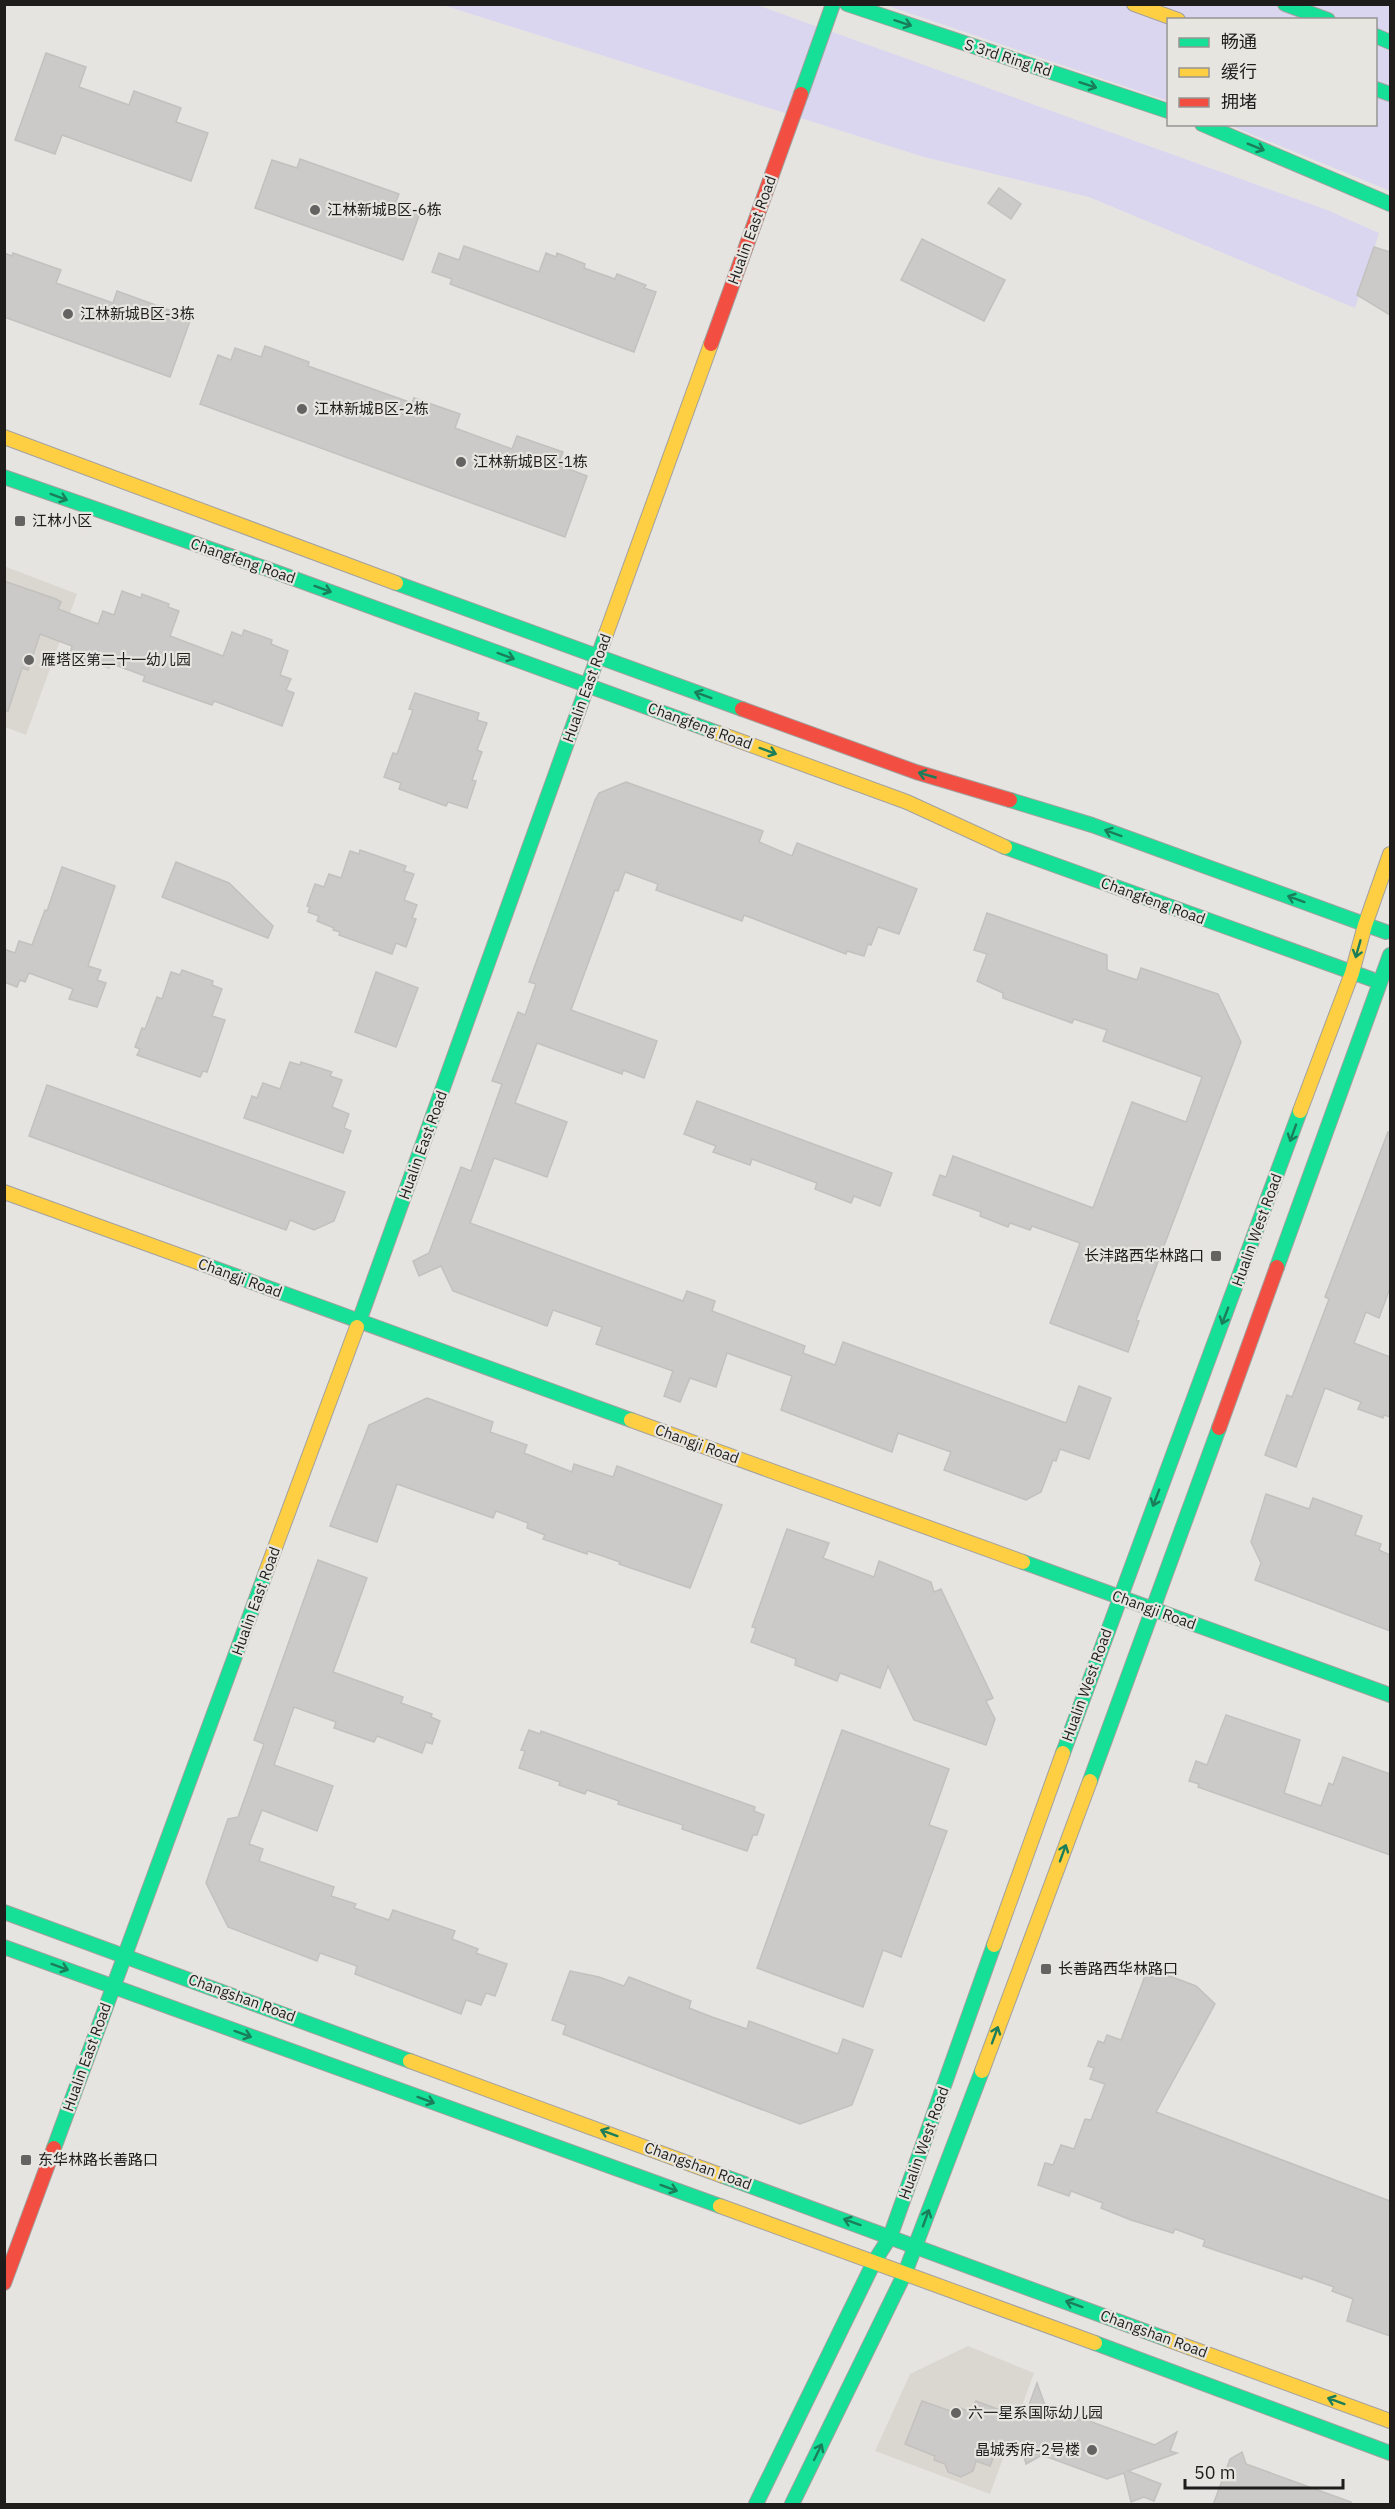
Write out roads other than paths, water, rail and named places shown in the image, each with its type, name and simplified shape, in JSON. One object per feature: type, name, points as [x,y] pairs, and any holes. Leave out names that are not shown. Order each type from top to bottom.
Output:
[{"type":"main road","name":"Hualin East Road","points":[[4,2283],[359,1322],[833,4]]},
{"type":"main road","name":"S 3rd Ring Rd","points":[[847,4],[1167,111]]},
{"type":"main road","points":[[1134,4],[1173,18]]},
{"type":"main road","points":[[1285,4],[1323,18]]},
{"type":"main road","points":[[1207,126],[1390,204]]},
{"type":"main road","name":"Changfeng Road","points":[[4,437],[326,558],[916,772],[1092,825],[1390,933]]},
{"type":"main road","name":"Changfeng Road","points":[[4,477],[273,571],[907,802],[1021,854],[1385,984]]},
{"type":"main road","name":"Hualin West Road","points":[[756,2505],[874,2262],[890,2237],[1119,1597],[1352,973],[1365,925],[1390,854]]},
{"type":"main road","name":"Hualin West Road","points":[[792,2505],[916,2246],[1385,984],[1390,955]]},
{"type":"main road","name":"Changji Road","points":[[4,1192],[1390,1695]]},
{"type":"main road","name":"Changshan Road","points":[[4,1912],[1390,2421]]},
{"type":"main road","name":"Changshan Road","points":[[4,1947],[905,2273],[1390,2453]]},
{"type":"place","name":"江林新城B区-6栋","points":[[315,210]]},
{"type":"place","name":"江林新城B区-3栋","points":[[68,314]]},
{"type":"place","name":"江林新城B区-2栋","points":[[302,409]]},
{"type":"place","name":"江林新城B区-1栋","points":[[461,462]]},
{"type":"place","name":"江林小区","points":[[20,521]]},
{"type":"place","name":"雁塔区第二十一幼儿园","points":[[29,660]]},
{"type":"place","name":"长沣路西华林路口","points":[[1216,1256]]},
{"type":"place","name":"长善路西华林路口","points":[[1046,1969]]},
{"type":"place","name":"东华林路长善路口","points":[[26,2160]]},
{"type":"place","name":"六一星系国际幼儿园","points":[[956,2413]]},
{"type":"place","name":"晶城秀府-2号楼","points":[[1092,2450]]}]
